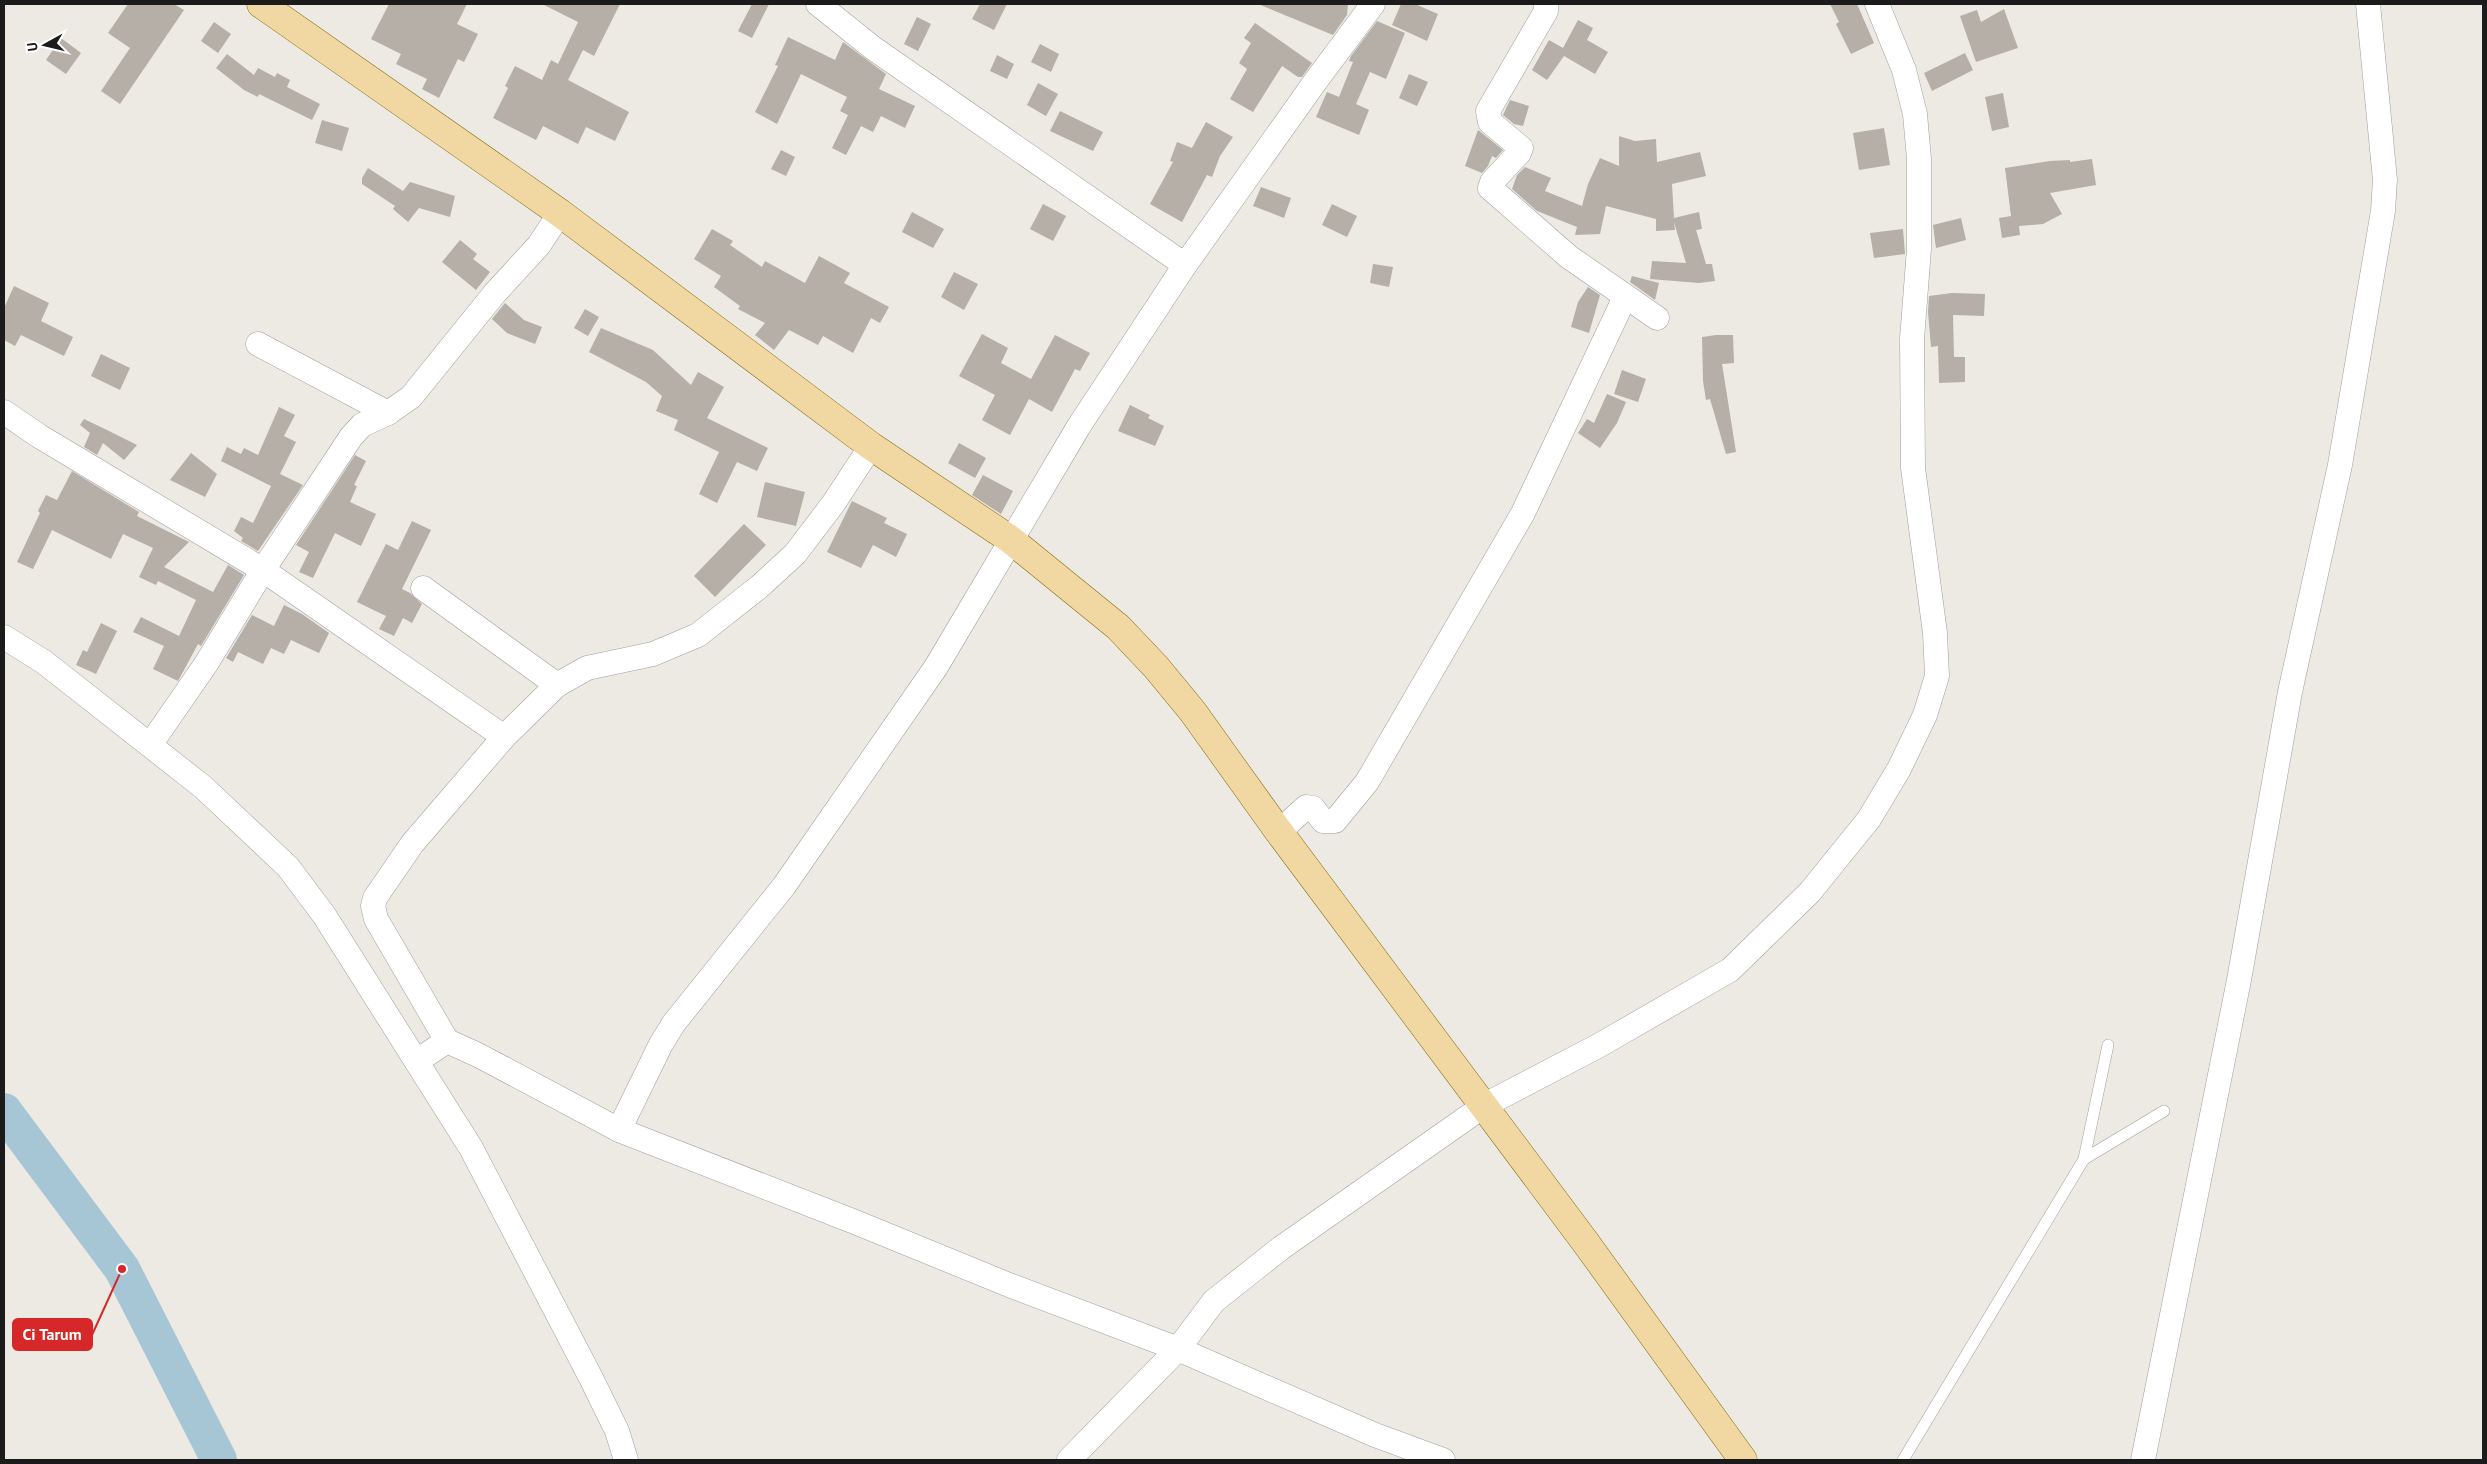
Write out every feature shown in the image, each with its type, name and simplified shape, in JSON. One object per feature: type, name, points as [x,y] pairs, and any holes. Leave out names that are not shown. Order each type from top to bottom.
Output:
[{"type":"main road","points":[[262,4],[560,213],[871,446],[1010,540],[1118,627],[1156,667],[1193,712],[1279,832],[1485,1106],[1743,1460]]},
{"type":"street","points":[[818,4],[873,48],[1185,265]]},
{"type":"street","points":[[619,1130],[661,1044],[674,1023],[784,886],[936,667],[1079,426],[1185,265],[1314,82],[1373,4]]},
{"type":"street","points":[[1546,4],[1546,11],[1488,111],[1490,122],[1520,148],[1519,153],[1490,186],[1492,190],[1569,257],[1658,318]]},
{"type":"street","points":[[1069,1460],[1178,1349],[1214,1301],[1282,1248],[1485,1106],[1598,1046],[1730,970],[1810,892],[1869,819],[1899,770],[1926,715],[1937,676],[1936,633],[1913,468],[1912,339],[1919,249],[1919,159],[1915,114],[1904,70],[1877,4]]},
{"type":"street","points":[[2143,1460],[2239,980],[2290,692],[2340,465],[2383,211],[2385,180],[2368,4]]},
{"type":"street","points":[[150,746],[206,664],[263,570],[351,437],[362,425],[388,413],[411,397],[495,293],[539,245],[560,213]]},
{"type":"street","points":[[1279,832],[1306,807],[1313,808],[1323,821],[1335,821],[1367,782],[1523,513],[1625,297]]},
{"type":"street","points":[[258,344],[388,413]]},
{"type":"street","points":[[4,412],[39,436],[154,502],[263,570],[504,737]]},
{"type":"street","points":[[871,446],[833,504],[794,554],[759,587],[698,635],[653,654],[587,668],[556,685],[504,737],[412,844],[384,881],[374,903],[376,918],[447,1041],[478,1055],[619,1130],[855,1222],[1009,1286],[1178,1349],[1375,1434],[1443,1460]]},
{"type":"street","points":[[423,588],[556,685]]},
{"type":"street","points":[[4,637],[44,662],[202,787],[288,867],[324,915],[476,1157],[591,1378],[617,1431],[626,1460]]},
{"type":"street","points":[[417,1061],[447,1041]]},
{"type":"lane","points":[[1903,1460],[2084,1159],[2108,1045]]},
{"type":"lane","points":[[2084,1159],[2164,1111]]},
{"type":"building","points":[[128,4],[174,4],[184,10],[120,104],[101,91],[130,48],[108,33]]},
{"type":"building","points":[[389,4],[467,4],[457,24],[478,34],[464,62],[458,59],[439,98],[422,89],[427,79],[396,64],[401,54],[371,39]]},
{"type":"building","points":[[542,4],[620,4],[594,56],[583,50],[568,80],[629,112],[615,141],[586,127],[578,144],[543,126],[536,140],[493,118],[508,88],[505,86],[515,66],[542,80],[551,60],[558,64],[578,22]]},
{"type":"building","points":[[752,4],[769,4],[752,38],[738,31]]},
{"type":"building","points":[[980,4],[1007,4],[994,30],[972,19]]},
{"type":"building","points":[[1258,4],[1348,4],[1347,15],[1333,35]]},
{"type":"building","points":[[1401,4],[1415,4],[1438,14],[1427,41],[1392,25]]},
{"type":"building","points":[[1830,4],[1857,4],[1874,43],[1851,54],[1836,24],[1839,22]]},
{"type":"building","points":[[2004,9],[2018,48],[1976,62],[1960,16],[1977,10],[1981,22]]},
{"type":"building","points":[[917,17],[931,24],[918,51],[904,44]]},
{"type":"building","points":[[1578,20],[1593,28],[1587,40],[1608,52],[1595,74],[1564,56],[1547,80],[1532,70],[1549,40],[1563,48]]},
{"type":"building","points":[[1377,21],[1405,33],[1386,79],[1370,72],[1356,104],[1369,110],[1359,135],[1316,117],[1327,92],[1339,97],[1353,62],[1349,61],[1351,56]]},
{"type":"building","points":[[214,22],[231,34],[218,53],[201,41]]},
{"type":"building","points":[[1255,23],[1312,63],[1302,77],[1298,77],[1282,66],[1253,112],[1230,99],[1247,69],[1239,63],[1251,43],[1244,38]]},
{"type":"building","points":[[788,37],[835,60],[843,42],[886,74],[879,89],[915,106],[905,128],[881,116],[873,132],[861,126],[846,155],[832,148],[848,115],[840,111],[847,97],[801,74],[777,124],[755,112],[778,66],[775,65]]},
{"type":"building","points":[[61,38],[81,53],[66,74],[46,60]]},
{"type":"building","points":[[1040,44],[1059,54],[1051,72],[1031,62]]},
{"type":"building","points":[[1965,53],[1973,70],[1932,91],[1924,73]]},
{"type":"building","points":[[227,54],[254,75],[258,68],[275,77],[277,73],[290,80],[287,87],[320,104],[312,120],[259,94],[258,97],[244,90],[216,68]]},
{"type":"building","points":[[997,55],[1014,64],[1007,79],[990,71]]},
{"type":"building","points":[[1409,74],[1428,82],[1417,106],[1399,98]]},
{"type":"building","points":[[1038,83],[1058,94],[1046,116],[1027,105]]},
{"type":"building","points":[[2003,93],[2009,127],[1992,131],[1985,97]]},
{"type":"building","points":[[1510,100],[1529,106],[1523,126],[1514,124],[1503,115]]},
{"type":"building","points":[[1060,111],[1103,132],[1093,151],[1050,131]]},
{"type":"building","points":[[322,120],[349,128],[342,151],[315,143]]},
{"type":"building","points":[[1206,122],[1233,137],[1220,156],[1212,177],[1207,175],[1182,222],[1150,204],[1173,162],[1170,161],[1177,142],[1192,148]]},
{"type":"building","points":[[1884,128],[1890,165],[1859,170],[1853,133]]},
{"type":"building","points":[[1478,130],[1503,150],[1496,158],[1492,156],[1488,166],[1482,173],[1465,166]]},
{"type":"building","points":[[1619,136],[1635,141],[1656,139],[1657,162],[1700,152],[1706,176],[1672,184],[1674,218],[1699,212],[1702,229],[1696,230],[1706,264],[1712,264],[1715,281],[1699,283],[1650,279],[1652,261],[1686,263],[1674,222],[1675,230],[1656,231],[1656,219],[1606,206],[1600,234],[1575,235],[1577,227],[1537,211],[1512,189],[1517,175],[1525,167],[1551,178],[1545,191],[1582,206],[1588,184],[1600,158],[1619,166]]},
{"type":"building","points":[[781,150],[795,157],[786,176],[771,169]]},
{"type":"building","points":[[2092,159],[2096,185],[2050,193],[2062,214],[2043,224],[2019,226],[2020,235],[2002,238],[1999,218],[2011,216],[2005,168],[2050,161],[2070,160],[2070,162]]},
{"type":"building","points":[[368,168],[403,191],[410,182],[455,196],[450,217],[419,208],[408,222],[393,209],[395,206],[362,184],[362,178]]},
{"type":"building","points":[[1261,187],[1291,198],[1284,218],[1253,206]]},
{"type":"building","points":[[1043,204],[1066,216],[1053,241],[1030,229]]},
{"type":"building","points":[[1332,204],[1357,216],[1347,237],[1322,225]]},
{"type":"building","points":[[912,212],[944,229],[933,248],[902,232]]},
{"type":"building","points":[[1961,218],[1966,240],[1936,248],[1933,225]]},
{"type":"building","points":[[712,229],[733,241],[730,245],[762,267],[765,261],[805,283],[819,256],[850,273],[844,283],[889,307],[880,323],[871,318],[853,353],[823,336],[818,345],[789,330],[774,350],[755,335],[765,323],[738,309],[740,306],[714,287],[721,276],[694,259]]},
{"type":"building","points":[[1903,229],[1905,254],[1874,258],[1870,233]]},
{"type":"building","points":[[460,240],[477,254],[473,259],[490,272],[476,290],[442,262]]},
{"type":"building","points":[[1373,264],[1393,267],[1389,287],[1370,283]]},
{"type":"building","points":[[954,272],[978,284],[964,310],[941,297]]},
{"type":"building","points":[[1632,276],[1659,283],[1655,300],[1630,282]]},
{"type":"building","points":[[14,286],[49,303],[41,321],[73,337],[64,356],[21,335],[15,346],[4,340],[4,308]]},
{"type":"building","points":[[1588,287],[1600,295],[1589,333],[1571,327],[1578,302]]},
{"type":"building","points":[[1952,293],[1985,294],[1984,316],[1953,315],[1954,357],[1965,357],[1965,382],[1939,383],[1938,346],[1931,347],[1928,312],[1929,296]]},
{"type":"building","points":[[505,303],[524,320],[542,327],[535,344],[507,333],[492,319]]},
{"type":"building","points":[[585,309],[599,317],[588,336],[574,328]]},
{"type":"building","points":[[601,328],[653,350],[691,385],[698,372],[724,387],[707,418],[768,448],[757,471],[737,462],[717,503],[699,494],[719,452],[674,430],[678,420],[656,411],[662,396],[646,382],[589,352]]},
{"type":"building","points":[[982,334],[1008,348],[1001,363],[1031,379],[1055,335],[1090,353],[1080,371],[1075,369],[1052,412],[1029,399],[1010,435],[982,420],[995,395],[959,376]]},
{"type":"building","points":[[1733,335],[1734,363],[1722,364],[1736,452],[1726,454],[1710,399],[1706,400],[1703,381],[1702,337]]},
{"type":"building","points":[[101,354],[130,368],[120,390],[91,376]]},
{"type":"building","points":[[1622,370],[1646,379],[1638,402],[1614,394]]},
{"type":"building","points":[[1607,394],[1626,402],[1617,423],[1600,448],[1578,433],[1587,419],[1594,423]]},
{"type":"building","points":[[1130,405],[1150,415],[1148,418],[1164,426],[1155,446],[1118,431]]},
{"type":"building","points":[[279,407],[295,415],[284,436],[296,442],[280,474],[303,485],[258,551],[241,541],[243,538],[234,531],[241,517],[253,523],[271,486],[221,461],[227,447],[241,454],[244,448],[258,455]]},
{"type":"building","points":[[84,419],[137,445],[124,460],[103,443],[97,455],[84,447],[90,433],[80,425]]},
{"type":"building","points":[[959,443],[986,458],[975,478],[948,463]]},
{"type":"building","points":[[191,453],[217,474],[205,497],[170,480]]},
{"type":"building","points":[[355,455],[366,461],[354,485],[357,486],[350,502],[376,514],[361,546],[335,533],[313,578],[299,572],[309,552],[296,545]]},
{"type":"building","points":[[72,471],[139,512],[137,516],[189,542],[164,567],[213,592],[228,565],[244,575],[201,646],[198,644],[178,681],[153,669],[164,646],[133,632],[141,617],[179,636],[196,600],[158,581],[156,585],[139,577],[153,548],[123,534],[111,559],[52,530],[33,569],[17,562],[40,513],[38,511],[46,495],[57,500]]},
{"type":"building","points":[[983,475],[1013,491],[1001,514],[972,495]]},
{"type":"building","points":[[765,482],[805,492],[796,526],[757,517]]},
{"type":"building","points":[[852,501],[887,518],[884,523],[907,534],[896,557],[873,545],[861,568],[827,552]]},
{"type":"building","points":[[412,521],[431,530],[402,589],[410,593],[422,604],[412,623],[403,618],[394,636],[379,629],[386,616],[357,602],[386,544],[398,550]]},
{"type":"building","points":[[744,524],[766,545],[715,597],[694,576]]},
{"type":"building","points":[[284,605],[302,614],[329,633],[319,653],[291,640],[284,654],[271,648],[263,664],[238,652],[233,662],[226,658],[252,615],[274,626]]},
{"type":"building","points":[[101,623],[117,631],[96,674],[76,665],[83,650],[87,652]]},
{"type":"waterway","points":[[4,1111],[122,1269],[219,1460]]},
{"type":"place","name":"Ci Tarum","points":[[122,1269]]}]
